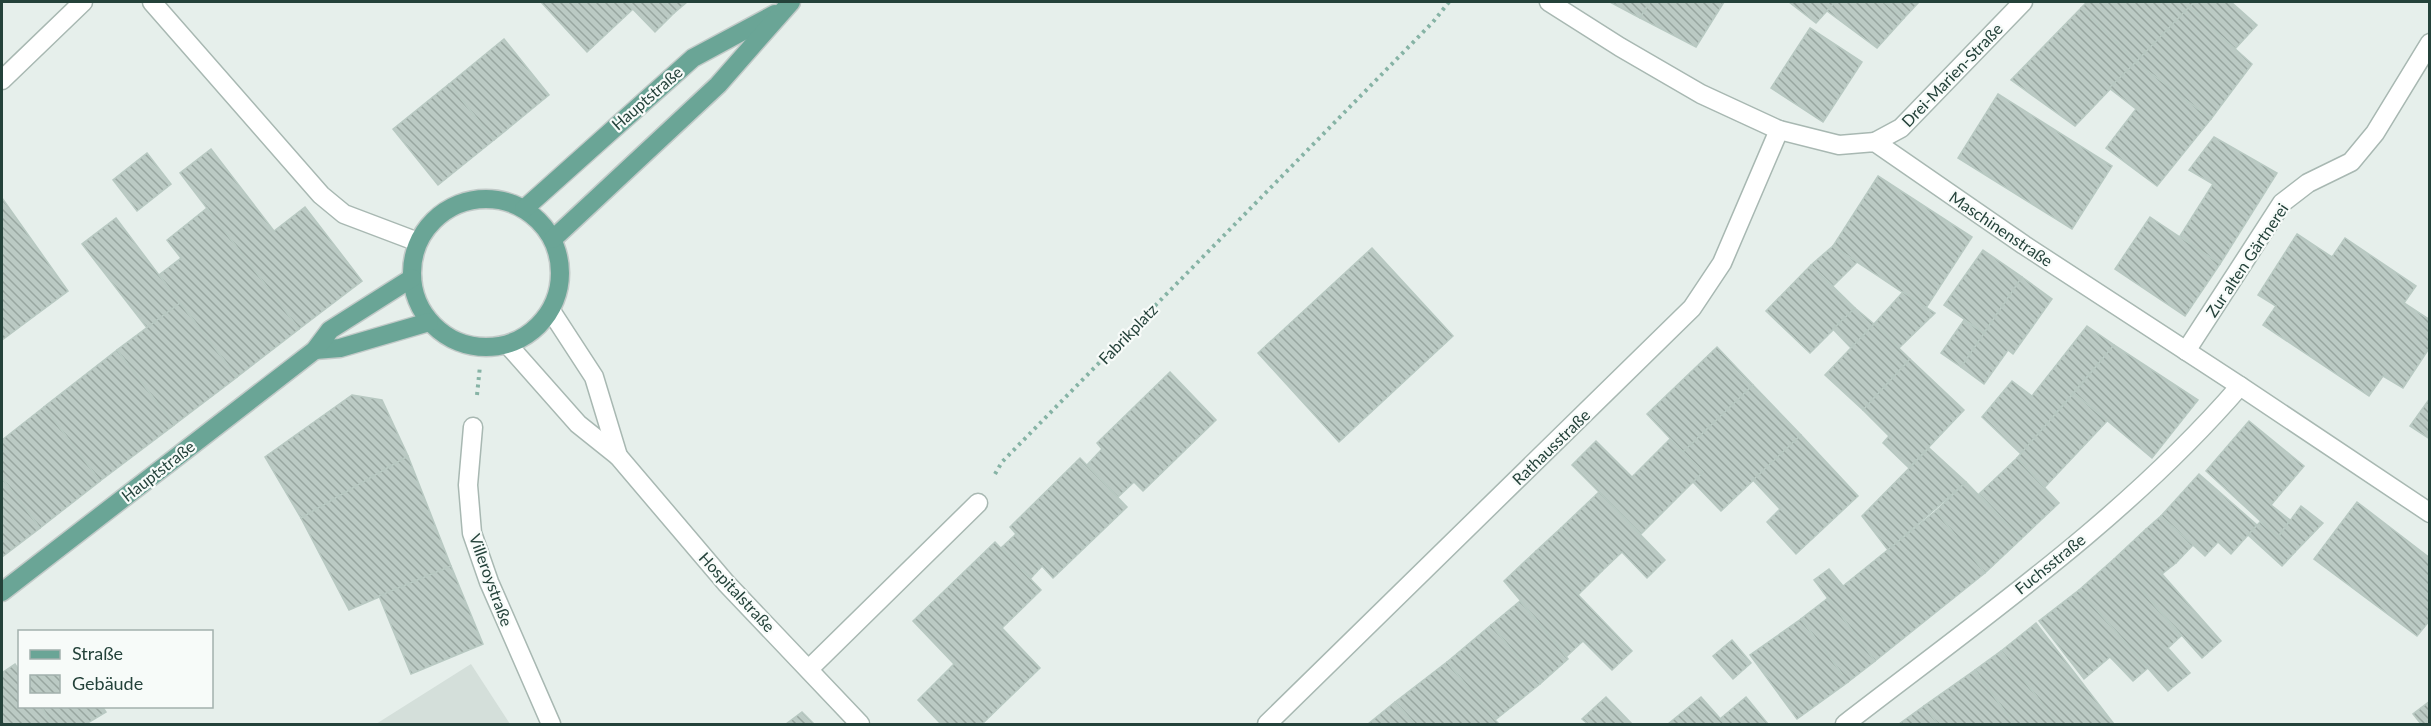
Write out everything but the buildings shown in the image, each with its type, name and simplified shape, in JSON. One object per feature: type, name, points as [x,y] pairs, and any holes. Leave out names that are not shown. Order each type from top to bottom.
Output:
[{"type":"main road","name":"Hauptstraße","points":[[524,209],[693,58],[788,5]]},
{"type":"main road","name":"Hauptstraße","points":[[553,239],[718,85],[788,5]]},
{"type":"main road","points":[[490,198],[524,209],[545,227],[553,239],[561,275],[558,294],[551,311],[539,326],[525,337],[508,345],[482,348],[453,340],[429,322],[414,294],[412,279],[418,242],[440,214],[455,205],[490,198]]},
{"type":"main road","name":"Hauptstraße","points":[[2,592],[269,383],[315,350],[330,330],[412,279]]},
{"type":"main road","name":"Hauptstraße","points":[[315,350],[340,348],[429,322]]},
{"type":"street","points":[[2,80],[83,2]]},
{"type":"street","points":[[152,2],[321,195],[344,214],[418,242]]},
{"type":"street","points":[[1550,2],[1620,47],[1701,94],[1779,130],[1839,145],[1875,142]]},
{"type":"street","name":"Drei-Marien-Straße","points":[[1875,142],[1902,128],[2023,2]]},
{"type":"street","name":"Zur alten Gärtnerei","points":[[2187,351],[2282,203],[2308,183],[2351,162],[2375,133],[2430,43]]},
{"type":"street","name":"Rathausstraße","points":[[1267,724],[1692,308],[1722,263],[1779,130]]},
{"type":"street","name":"Maschinenstraße","points":[[1875,142],[2024,245],[2430,513]]},
{"type":"street","name":"Hospitalstraße","points":[[551,311],[594,377],[618,456]]},
{"type":"street","name":"Hospitalstraße","points":[[508,345],[578,424],[618,456],[726,583],[810,668],[860,724]]},
{"type":"street","name":"Fuchsstraße","points":[[1845,724],[2109,516],[2196,437],[2240,386]]},
{"type":"street","name":"Villeroystraße","points":[[473,427],[468,485],[472,533],[489,582],[551,724]]},
{"type":"street","points":[[810,668],[978,503]]},
{"type":"path","name":"Fabrikplatz","points":[[978,503],[1002,462],[1433,22],[1449,2]]},
{"type":"path","points":[[473,427],[482,348]]},
{"type":"shaded area","points":[[471,664],[510,724],[376,724]]}]
